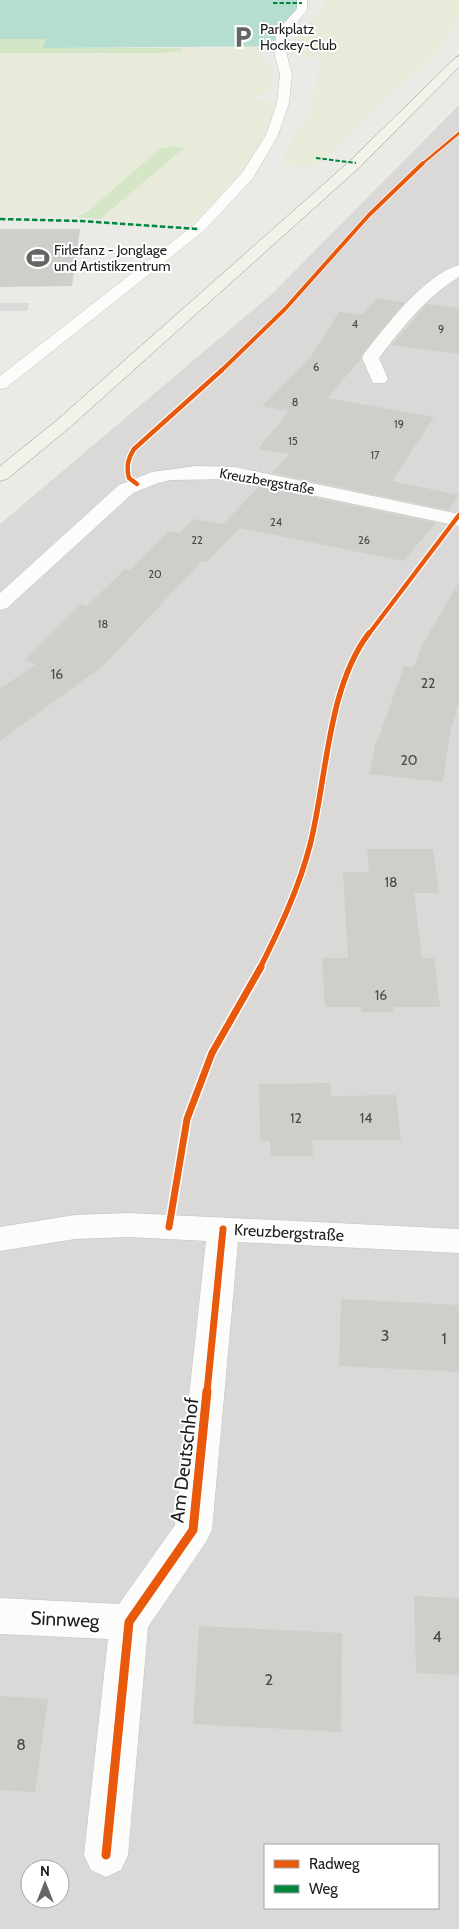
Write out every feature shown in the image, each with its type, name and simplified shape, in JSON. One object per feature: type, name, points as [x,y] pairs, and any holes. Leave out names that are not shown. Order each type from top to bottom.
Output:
[{"type":"main road","points":[[0,475],[62,425],[356,162],[459,60]]},
{"type":"street","points":[[0,384],[200,227],[248,175],[272,136],[280,112],[286,74],[280,40],[282,32],[302,10],[302,0]]},
{"type":"street","points":[[379,380],[370,358],[421,297],[445,278],[459,270]]},
{"type":"street","name":"Kreuzbergstraße","points":[[0,604],[121,493],[137,484],[171,474],[235,473],[459,520]]},
{"type":"street","name":"Kreuzbergstraße","points":[[0,1239],[75,1227],[102,1225],[459,1241]]},
{"type":"street","name":"Am Deutschhof","points":[[106,1855],[129,1622],[193,1530],[223,1229]]},
{"type":"street","name":"Sinnweg","points":[[0,1616],[129,1622]]},
{"type":"shaded area","points":[[459,105],[459,1929],[0,1929],[0,524],[272,294]]},
{"type":"shaded area","points":[[0,303],[29,303],[27,311],[0,311]]},
{"type":"green space","points":[[0,0],[299,0],[300,10],[278,46],[43,48],[46,39],[0,39]]},
{"type":"green space","points":[[326,0],[459,0],[459,20],[432,58],[377,107],[320,164],[311,167],[287,166],[282,162],[293,137],[311,109],[320,60],[300,55],[296,33],[321,10]]},
{"type":"green space","points":[[0,39],[46,39],[44,48],[183,48],[180,52],[157,53],[0,53]]},
{"type":"green space","points":[[224,46],[263,46],[262,62],[273,67],[272,83],[270,92],[256,96],[255,101],[275,102],[271,119],[256,152],[246,166],[195,222],[186,225],[173,225],[100,219],[184,148],[76,217],[0,216],[0,53],[99,54],[180,52],[183,48],[216,48]]},
{"type":"green space","points":[[172,146],[184,148],[100,219],[76,217],[88,211],[161,148]]},
{"type":"building","name":"Firlefanz - Jonglage und Artistikzentrum","points":[[0,229],[80,229],[72,286],[0,287]]},
{"type":"building","points":[[377,298],[405,302],[363,353],[361,359],[327,398],[434,417],[392,481],[459,495],[448,510],[272,473],[290,454],[258,449],[289,411],[262,406],[312,355],[339,312],[362,315]]},
{"type":"building","points":[[427,304],[459,308],[459,354],[392,345]]},
{"type":"building","points":[[260,486],[436,523],[403,561],[240,528],[207,562],[202,561],[104,665],[0,741],[0,689],[36,664],[25,660],[81,604],[87,606],[125,569],[130,570],[169,531],[179,533],[194,519],[223,524]]},
{"type":"building","points":[[459,582],[459,701],[450,733],[443,782],[369,774],[376,740],[378,740],[404,666],[414,667],[421,647]]},
{"type":"building","points":[[367,849],[433,849],[439,893],[414,893],[422,958],[434,958],[440,1007],[393,1007],[393,1012],[361,1012],[361,1007],[325,1007],[322,958],[348,958],[343,872],[369,872]]},
{"type":"building","points":[[330,1083],[331,1096],[396,1095],[401,1140],[312,1140],[313,1156],[271,1156],[270,1141],[260,1141],[259,1084]]},
{"type":"building","points":[[341,1299],[459,1305],[459,1372],[339,1366]]},
{"type":"building","points":[[414,1596],[459,1598],[459,1675],[416,1673]]},
{"type":"building","points":[[199,1626],[342,1633],[341,1732],[193,1724]]},
{"type":"building","points":[[0,1696],[48,1699],[35,1792],[0,1790]]},
{"type":"marked path","points":[[273,3],[302,3]]},
{"type":"marked path","points":[[316,158],[356,163]]},
{"type":"marked path","points":[[0,219],[81,221],[198,229]]},
{"type":"cycle path","points":[[137,484],[129,478],[127,470],[128,460],[134,449],[236,358],[285,309],[369,215],[441,146],[459,133]]},
{"type":"cycle path","points":[[169,1227],[187,1119],[212,1053],[251,988],[291,904],[310,845],[342,684],[364,640],[459,515]]},
{"type":"cycle path","points":[[106,1855],[129,1622],[193,1530],[223,1229]]},
{"type":"place","name":"Parkplatz Hockey-Club","points":[[243,37]]},
{"type":"place","name":"Firlefanz - Jonglage und Artistikzentrum","points":[[38,258]]}]
